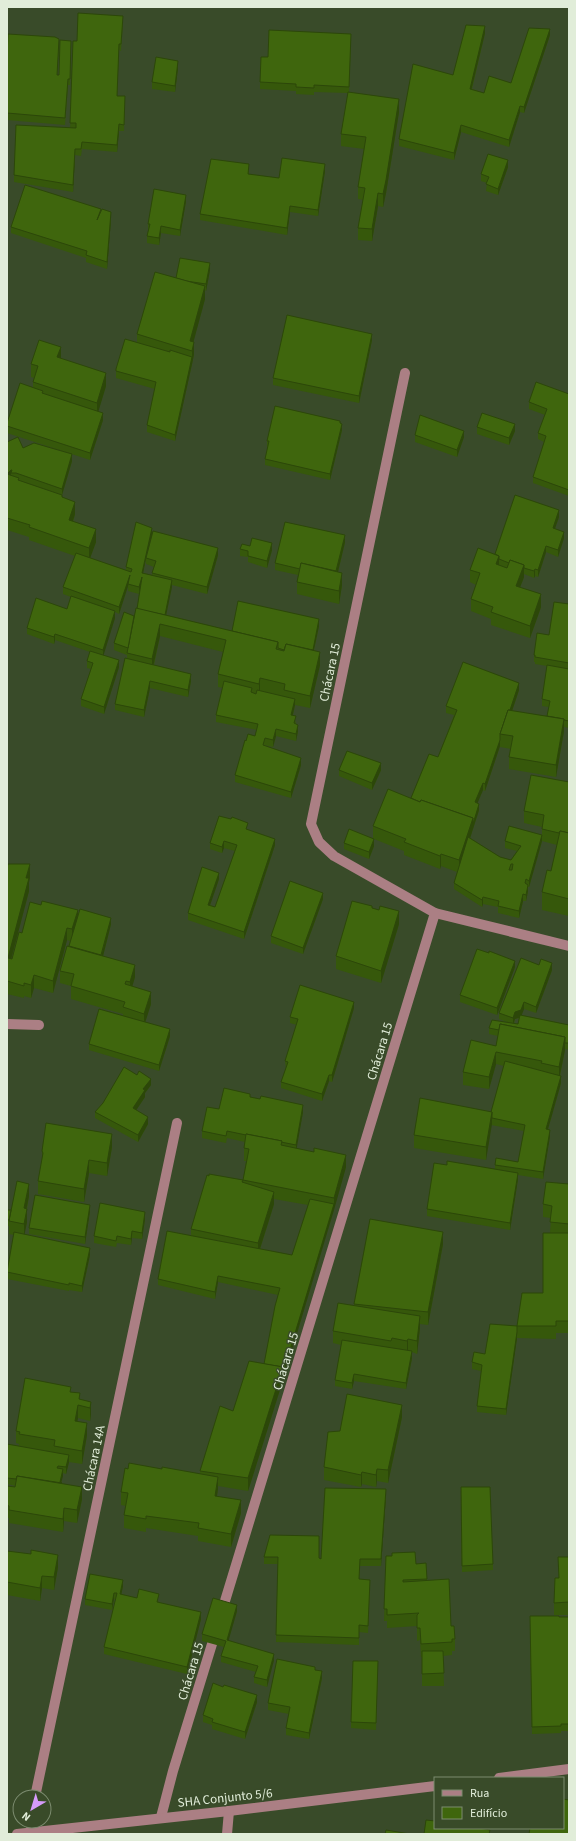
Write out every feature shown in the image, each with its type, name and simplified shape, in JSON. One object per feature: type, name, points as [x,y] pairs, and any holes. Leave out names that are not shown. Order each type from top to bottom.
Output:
[{"type":"street","name":"Chácara 15","points":[[404,373],[311,824],[319,842],[334,856],[435,913],[569,946]]},
{"type":"street","name":"Chácara 15","points":[[161,1817],[175,1763],[435,913]]},
{"type":"street","points":[[7,1024],[39,1025]]},
{"type":"street","name":"Chácara 14A","points":[[37,1789],[177,1124]]},
{"type":"street","points":[[507,1777],[569,1769]]},
{"type":"street","name":"SHA Conjunto 5/6","points":[[17,1834],[161,1817],[229,1811],[434,1786]]},
{"type":"street","points":[[227,1834],[229,1811]]},
{"type":"building","points":[[78,13],[123,16],[121,44],[119,44],[117,96],[125,96],[124,125],[119,124],[117,145],[82,142],[81,149],[75,149],[73,185],[14,175],[16,125],[76,128],[76,123],[70,123],[73,41],[77,41]]},
{"type":"building","points":[[466,25],[485,26],[470,89],[484,93],[489,76],[511,83],[529,28],[550,29],[524,107],[520,106],[509,140],[461,125],[454,153],[399,139],[413,64],[453,75]]},
{"type":"building","points":[[269,30],[351,34],[349,87],[314,85],[314,88],[296,87],[296,84],[260,82],[261,57],[268,57]]},
{"type":"building","points":[[8,34],[55,37],[59,39],[57,75],[59,75],[60,40],[71,41],[70,79],[68,79],[65,118],[7,113]]},
{"type":"building","points":[[156,57],[178,61],[175,86],[152,82]]},
{"type":"building","points":[[348,92],[399,99],[386,180],[383,194],[378,193],[372,229],[358,228],[365,188],[358,187],[366,137],[341,134]]},
{"type":"building","points":[[488,154],[508,160],[498,189],[486,184],[489,177],[481,174]]},
{"type":"building","points":[[282,158],[325,164],[318,210],[290,206],[287,228],[200,214],[211,159],[249,164],[248,174],[279,178]]},
{"type":"building","points":[[25,185],[101,209],[97,220],[102,209],[111,212],[107,262],[86,255],[87,251],[11,227]]},
{"type":"building","points":[[154,189],[186,195],[180,230],[161,226],[159,238],[147,236]]},
{"type":"building","points":[[180,258],[210,263],[206,284],[176,278]]},
{"type":"building","points":[[155,272],[205,286],[190,341],[194,342],[192,351],[137,334]]},
{"type":"building","points":[[287,315],[372,334],[359,396],[273,378]]},
{"type":"building","points":[[125,339],[192,357],[175,435],[147,425],[156,382],[116,371]]},
{"type":"building","points":[[39,340],[61,347],[57,357],[106,373],[97,403],[33,382],[38,366],[31,364]]},
{"type":"building","points":[[536,382],[569,394],[569,490],[533,477],[546,436],[538,433],[547,409],[529,402]]},
{"type":"building","points":[[20,383],[43,391],[42,393],[103,413],[90,453],[7,426]]},
{"type":"building","points":[[275,406],[340,421],[342,424],[330,474],[265,459],[269,441],[267,441]]},
{"type":"building","points":[[482,413],[515,424],[509,438],[477,427]]},
{"type":"building","points":[[420,415],[464,431],[457,450],[415,435]]},
{"type":"building","points":[[18,437],[23,448],[34,443],[72,454],[62,489],[16,473],[11,473],[12,470],[8,473],[7,442]]},
{"type":"building","points":[[7,474],[19,478],[18,480],[62,495],[62,497],[75,502],[69,520],[96,529],[89,548],[29,527],[30,525],[7,518]]},
{"type":"building","points":[[515,495],[559,510],[553,528],[564,532],[558,550],[546,546],[538,570],[535,569],[534,571],[524,568],[524,565],[510,560],[509,563],[499,559],[499,556],[495,554]]},
{"type":"building","points":[[136,522],[152,528],[142,573],[172,580],[165,615],[137,609],[142,577],[139,587],[128,584],[130,575],[119,607],[63,587],[76,553],[131,572],[132,569],[126,567]]},
{"type":"building","points":[[285,522],[345,535],[336,571],[301,563],[300,569],[275,563]]},
{"type":"building","points":[[153,531],[218,548],[207,587],[152,573],[156,561],[146,558]]},
{"type":"building","points":[[252,538],[272,543],[267,561],[248,556],[248,551],[240,549],[242,544],[250,546]]},
{"type":"building","points":[[478,548],[499,556],[496,564],[507,568],[510,560],[524,565],[516,586],[541,594],[530,626],[491,612],[493,607],[471,599],[480,573],[470,570]]},
{"type":"building","points":[[301,563],[342,573],[339,591],[297,582]]},
{"type":"building","points":[[71,596],[115,611],[103,650],[55,634],[54,637],[27,628],[36,598],[67,609]]},
{"type":"building","points":[[238,601],[319,619],[313,650],[286,644],[284,650],[278,648],[278,642],[232,631]]},
{"type":"building","points":[[554,602],[569,604],[569,663],[535,657],[534,655],[537,633],[549,635]]},
{"type":"building","points":[[136,608],[278,642],[276,649],[284,651],[286,644],[320,652],[310,696],[284,690],[285,684],[260,678],[259,684],[218,674],[226,640],[160,624],[152,659],[127,653]]},
{"type":"building","points":[[124,612],[134,616],[128,648],[114,643]]},
{"type":"building","points":[[90,651],[119,660],[104,707],[81,699],[93,663],[87,661]]},
{"type":"building","points":[[125,658],[191,674],[188,690],[150,681],[144,710],[115,704]]},
{"type":"building","points":[[463,662],[519,683],[510,710],[508,710],[500,734],[500,740],[485,784],[483,783],[475,802],[479,804],[473,824],[473,818],[411,798],[429,754],[438,757],[457,710],[446,706]]},
{"type":"building","points":[[547,665],[569,669],[569,721],[547,716],[550,701],[542,699]]},
{"type":"building","points":[[224,681],[252,688],[251,692],[256,694],[257,690],[295,699],[291,715],[296,716],[294,723],[298,725],[296,734],[276,729],[273,740],[265,738],[263,745],[301,758],[291,792],[235,775],[245,740],[246,741],[248,734],[255,736],[258,724],[216,715]]},
{"type":"building","points":[[508,710],[564,719],[556,765],[509,757],[513,736],[500,734]]},
{"type":"building","points":[[347,751],[381,763],[372,783],[339,770]]},
{"type":"building","points":[[531,775],[569,782],[569,833],[560,831],[559,833],[542,829],[544,815],[524,811]]},
{"type":"building","points":[[388,789],[420,802],[421,800],[473,818],[459,860],[441,854],[440,856],[404,842],[406,839],[373,826]]},
{"type":"building","points":[[219,816],[231,819],[232,817],[248,823],[246,829],[275,839],[244,932],[188,913],[202,867],[219,873],[208,905],[215,907],[237,845],[224,841],[222,847],[210,843]]},
{"type":"building","points":[[509,826],[542,835],[529,881],[526,879],[525,883],[528,885],[526,895],[523,894],[519,911],[498,906],[499,901],[483,897],[482,900],[454,883],[468,837],[500,857],[511,860],[521,846],[505,841]],"holes":[[[511,864],[513,864],[512,870],[509,870]]]},
{"type":"building","points":[[349,829],[374,839],[369,852],[344,843]]},
{"type":"building","points":[[560,831],[569,833],[569,899],[542,892],[547,870],[551,871]]},
{"type":"building","points":[[8,864],[30,864],[26,878],[29,878],[8,958],[12,959],[19,932],[22,933],[30,902],[41,905],[42,901],[78,910],[72,929],[67,928],[53,981],[34,975],[31,985],[24,983],[24,986],[7,981]]},
{"type":"building","points":[[290,881],[323,893],[303,948],[271,936]]},
{"type":"building","points":[[352,901],[372,906],[372,908],[379,910],[380,906],[399,911],[381,971],[336,956]]},
{"type":"building","points":[[80,909],[111,918],[101,955],[69,946]]},
{"type":"building","points":[[67,946],[135,965],[130,982],[126,981],[125,984],[151,992],[144,1014],[123,1007],[125,1002],[71,986],[74,974],[60,971]]},
{"type":"building","points":[[477,949],[489,953],[489,951],[515,961],[497,1008],[460,995]]},
{"type":"building","points":[[521,958],[539,965],[541,959],[552,963],[536,1007],[524,1002],[521,1010],[515,1012],[513,1018],[499,1013]]},
{"type":"building","points":[[300,985],[354,1002],[332,1075],[329,1075],[322,1094],[281,1082],[288,1062],[285,1061],[298,1019],[290,1017]]},
{"type":"building","points":[[99,1009],[170,1029],[159,1065],[89,1044]]},
{"type":"building","points":[[520,1015],[569,1025],[569,1043],[565,1043],[565,1037],[500,1024],[499,1030],[489,1028],[492,1020],[518,1024]]},
{"type":"building","points":[[500,1024],[565,1037],[559,1067],[541,1063],[542,1061],[496,1052],[489,1077],[463,1072],[471,1040],[496,1046]]},
{"type":"building","points":[[505,1061],[561,1076],[546,1129],[550,1130],[543,1172],[495,1165],[496,1158],[518,1162],[525,1125],[492,1118],[491,1112]]},
{"type":"building","points":[[124,1067],[137,1075],[139,1071],[151,1079],[143,1089],[145,1090],[133,1108],[148,1117],[138,1135],[95,1112],[103,1103]]},
{"type":"building","points":[[224,1088],[250,1094],[250,1097],[260,1099],[261,1096],[303,1105],[296,1145],[227,1131],[226,1136],[202,1131],[207,1107],[219,1109]]},
{"type":"building","points":[[420,1098],[492,1112],[486,1147],[414,1135]]},
{"type":"building","points":[[46,1123],[112,1134],[107,1163],[89,1160],[84,1189],[38,1181]]},
{"type":"building","points":[[246,1134],[282,1141],[281,1145],[314,1152],[314,1148],[346,1155],[334,1198],[243,1180],[249,1149],[244,1148]]},
{"type":"building","points":[[447,1161],[518,1173],[510,1223],[427,1209],[434,1163],[447,1165]]},
{"type":"building","points":[[209,1174],[243,1180],[242,1182],[274,1192],[258,1243],[191,1229],[207,1175],[209,1176]]},
{"type":"building","points":[[17,1181],[29,1184],[24,1208],[27,1209],[24,1224],[9,1221]]},
{"type":"building","points":[[546,1182],[569,1184],[569,1224],[550,1222],[552,1206],[543,1204]]},
{"type":"building","points":[[35,1195],[90,1205],[85,1237],[29,1228]]},
{"type":"building","points":[[310,1199],[334,1204],[283,1373],[283,1367],[264,1364],[280,1288],[218,1276],[215,1292],[158,1279],[167,1231],[292,1255]]},
{"type":"building","points":[[100,1203],[145,1212],[142,1233],[132,1231],[131,1239],[117,1236],[116,1241],[94,1236]]},
{"type":"building","points":[[7,1210],[11,1210],[9,1220],[7,1219]]},
{"type":"building","points":[[370,1219],[443,1232],[428,1312],[354,1304]]},
{"type":"building","points":[[14,1232],[90,1248],[82,1286],[69,1283],[69,1285],[7,1272]]},
{"type":"building","points":[[543,1233],[569,1233],[569,1321],[556,1321],[556,1326],[517,1326],[522,1293],[543,1293]]},
{"type":"building","points":[[338,1303],[420,1316],[417,1341],[392,1338],[391,1341],[333,1331]]},
{"type":"building","points":[[490,1324],[517,1326],[506,1409],[477,1406],[482,1365],[472,1362],[474,1352],[485,1354]]},
{"type":"building","points":[[342,1340],[412,1351],[406,1383],[354,1374],[352,1383],[335,1380]]},
{"type":"building","points":[[249,1361],[283,1367],[248,1478],[200,1471],[220,1406],[233,1411]]},
{"type":"building","points":[[25,1378],[71,1387],[70,1392],[80,1393],[79,1399],[91,1402],[90,1408],[78,1405],[75,1421],[87,1423],[82,1451],[54,1446],[55,1440],[19,1434],[20,1432],[16,1431]]},
{"type":"building","points":[[347,1394],[402,1405],[388,1470],[377,1469],[376,1475],[362,1472],[361,1475],[324,1467],[328,1432],[340,1431]]},
{"type":"building","points":[[7,1444],[69,1455],[66,1467],[58,1466],[57,1468],[63,1469],[60,1482],[62,1483],[17,1476],[16,1479],[7,1478]]},
{"type":"building","points":[[129,1463],[218,1477],[215,1496],[241,1500],[231,1534],[198,1528],[199,1523],[146,1516],[146,1519],[124,1515],[128,1493],[121,1492],[125,1468],[128,1469]]},
{"type":"building","points":[[17,1476],[82,1487],[77,1510],[64,1508],[63,1519],[9,1510],[9,1506],[7,1505],[7,1486],[15,1487]]},
{"type":"building","points":[[461,1487],[490,1487],[493,1564],[462,1566]]},
{"type":"building","points":[[325,1488],[386,1489],[381,1559],[360,1559],[359,1579],[370,1580],[368,1626],[359,1625],[359,1638],[276,1635],[278,1557],[264,1557],[270,1535],[319,1536],[319,1558],[321,1559]]},
{"type":"building","points":[[31,1550],[58,1555],[54,1577],[42,1576],[40,1588],[7,1582],[7,1551],[31,1554]]},
{"type":"building","points":[[415,1552],[416,1564],[426,1563],[427,1579],[403,1580],[403,1582],[449,1579],[451,1626],[454,1626],[455,1639],[452,1639],[452,1642],[421,1644],[420,1628],[417,1628],[417,1615],[419,1613],[387,1615],[387,1609],[384,1609],[386,1556],[392,1556],[392,1553]]},
{"type":"building","points":[[558,1557],[569,1557],[569,1602],[554,1603],[555,1578],[559,1578]]},
{"type":"building","points":[[90,1574],[123,1580],[120,1594],[137,1598],[139,1589],[159,1594],[157,1602],[201,1612],[187,1667],[104,1647],[117,1593],[114,1593],[112,1604],[85,1599]]},
{"type":"building","points":[[213,1598],[237,1605],[227,1640],[274,1654],[267,1680],[254,1677],[258,1666],[221,1656],[226,1641],[202,1634]]},
{"type":"building","points":[[530,1616],[569,1617],[569,1724],[561,1724],[561,1726],[532,1727]]},
{"type":"building","points":[[422,1651],[443,1651],[444,1673],[422,1674]]},
{"type":"building","points":[[277,1659],[315,1667],[315,1670],[322,1671],[309,1733],[286,1728],[290,1707],[268,1703]]},
{"type":"building","points":[[353,1661],[378,1661],[376,1723],[351,1722]]},
{"type":"building","points":[[213,1683],[223,1687],[224,1685],[257,1695],[245,1732],[212,1722],[213,1719],[203,1715]]},
{"type":"building","points":[[564,1799],[569,1800],[569,1834],[529,1834],[530,1829],[564,1829]]},
{"type":"building","points":[[426,1820],[434,1821],[434,1829],[490,1830],[489,1834],[424,1834]]},
{"type":"building","points":[[386,1830],[410,1834],[385,1834]]}]
